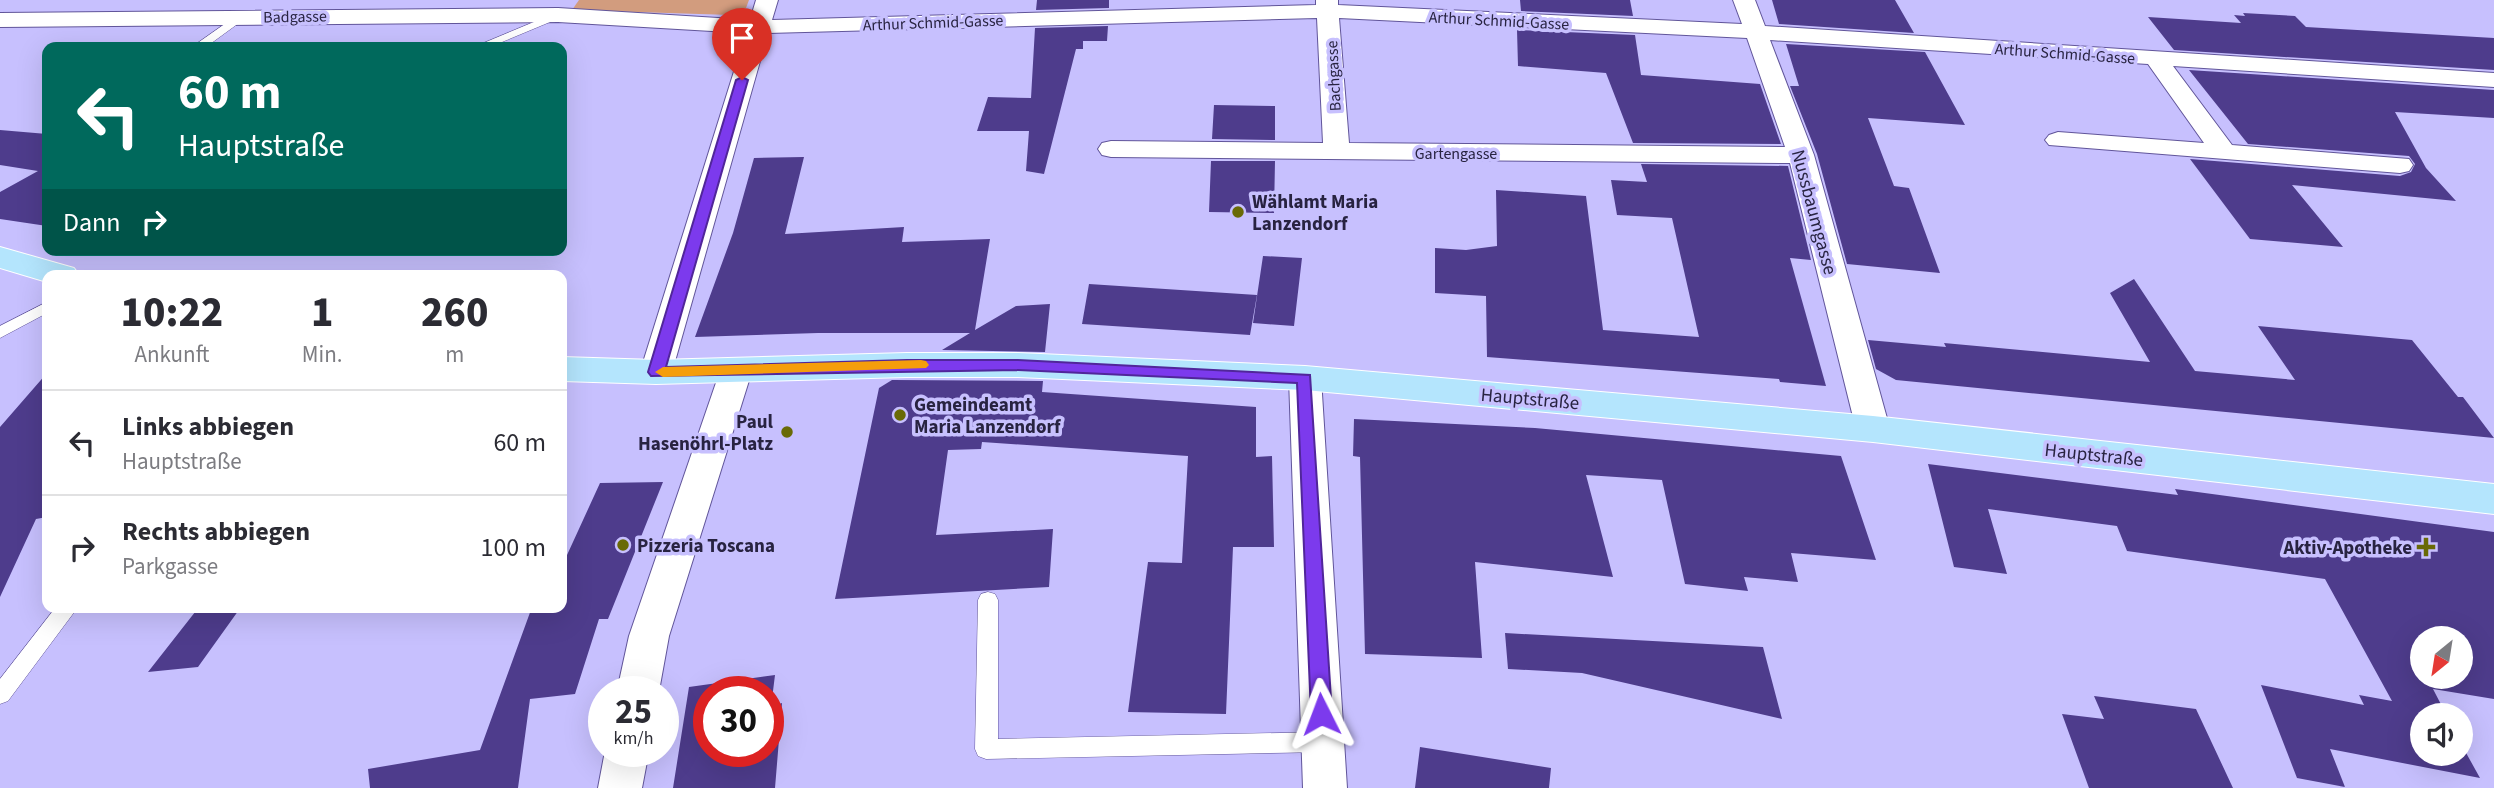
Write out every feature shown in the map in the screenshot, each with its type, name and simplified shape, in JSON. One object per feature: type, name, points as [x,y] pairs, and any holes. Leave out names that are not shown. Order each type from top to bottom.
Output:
[{"type":"main road","points":[[0,257],[45,270]]},
{"type":"main road","name":"Hauptstraße","points":[[567,369],[656,372],[907,365],[1018,365],[1305,378],[1873,429],[2494,499]]},
{"type":"street","points":[[88,18],[114,0]]},
{"type":"street","points":[[656,372],[767,0]]},
{"type":"street","name":"Nussbaumgasse","points":[[1744,0],[1801,155],[1873,429]]},
{"type":"street","name":"Arthur Schmid-Gasse","points":[[758,27],[1329,6],[2494,80]]},
{"type":"street","name":"Bachgasse","points":[[1329,6],[1337,152]]},
{"type":"street","name":"Badgasse","points":[[0,20],[239,18],[420,7],[758,27]]},
{"type":"street","name":"Arthur Schmid-Gasse","points":[[2156,59],[2223,151]]},
{"type":"street","points":[[2058,140],[2400,165]]},
{"type":"street","name":"Gartengasse","points":[[1111,149],[1801,155]]},
{"type":"street","points":[[641,676],[649,636],[736,370]]},
{"type":"street","points":[[1305,378],[1325,788]]},
{"type":"street","points":[[620,788],[624,767]]},
{"type":"lane","points":[[492,42],[558,15]]},
{"type":"lane","points":[[205,42],[239,18]]},
{"type":"lane","points":[[0,333],[42,310]]},
{"type":"lane","points":[[988,600],[986,749],[1323,742]]},
{"type":"lane","points":[[0,695],[63,613]]},
{"type":"shaded area","points":[[579,0],[749,0],[746,8],[731,15],[572,10]]},
{"type":"building","points":[[1037,0],[1109,0],[1109,8],[1036,10]]},
{"type":"building","points":[[1520,0],[1630,0],[1633,16],[1521,11]]},
{"type":"building","points":[[1772,0],[1895,0],[1914,33],[1779,24]]},
{"type":"building","points":[[2243,13],[2295,16],[2306,27],[2494,38],[2494,70],[2174,50],[2148,17],[2241,23],[2234,15],[2245,16]]},
{"type":"building","points":[[1108,26],[1107,41],[1083,41],[1083,49],[1076,49],[1044,174],[1026,171],[1029,131],[977,131],[988,97],[1031,98],[1035,28]]},
{"type":"building","points":[[1517,30],[1635,35],[1641,75],[1760,84],[1781,144],[1633,143],[1606,73],[1518,66]]},
{"type":"building","points":[[1786,44],[1925,52],[1965,125],[1868,118],[1894,186],[1909,188],[1940,273],[1847,264],[1817,154],[1790,86],[1799,86]]},
{"type":"building","points":[[2189,70],[2494,90],[2494,118],[2395,112],[2426,168],[2456,201],[2292,185],[2343,247],[2250,239],[2190,159],[2400,176],[2411,172],[2415,164],[2409,156],[2248,144]]},
{"type":"building","points":[[1214,105],[1275,106],[1275,140],[1212,139]]},
{"type":"building","points":[[0,130],[42,134],[42,225],[0,219],[0,192],[38,171],[0,165]]},
{"type":"building","points":[[804,157],[785,234],[904,227],[902,242],[990,239],[975,330],[1016,306],[1050,304],[1045,352],[942,350],[970,333],[818,333],[695,337],[733,233],[754,158]]},
{"type":"building","points":[[1211,161],[1275,161],[1274,213],[1209,212]]},
{"type":"building","points":[[1641,164],[1788,166],[1811,260],[1790,258],[1826,386],[1780,382],[1779,379],[1487,357],[1486,296],[1435,293],[1435,248],[1466,250],[1497,246],[1496,190],[1586,196],[1603,330],[1699,337],[1672,218],[1617,215],[1611,180],[1647,182]]},
{"type":"building","points":[[1263,256],[1302,258],[1294,326],[1253,323]]},
{"type":"building","points":[[2134,279],[2195,371],[2295,380],[2258,326],[2412,340],[2458,397],[2463,397],[2494,438],[1896,380],[1876,369],[1868,340],[1946,347],[1944,343],[2150,362],[2110,293]]},
{"type":"building","points":[[1089,284],[1257,295],[1250,335],[1082,324]]},
{"type":"building","points":[[42,379],[42,518],[36,519],[0,597],[0,427]]},
{"type":"building","points":[[892,380],[1043,381],[1042,392],[1256,407],[1256,457],[1272,456],[1274,547],[1233,547],[1226,714],[1128,712],[1148,562],[1182,563],[1188,456],[982,442],[981,449],[948,450],[936,535],[1053,529],[1049,587],[835,599],[879,388]]},
{"type":"building","points":[[1354,419],[1535,428],[1841,456],[1876,560],[1791,553],[1798,582],[1744,577],[1748,591],[1685,584],[1662,480],[1586,475],[1613,577],[1475,562],[1482,658],[1365,654],[1360,457],[1353,456]]},
{"type":"building","points":[[1928,464],[2178,495],[2175,489],[2494,532],[2494,699],[2439,690],[2473,690],[2473,626],[2410,626],[2410,690],[2434,690],[2440,703],[2410,703],[2410,764],[2330,749],[2345,787],[2297,778],[2261,685],[2364,705],[2359,695],[2392,701],[2325,579],[2127,551],[2117,526],[1988,509],[2007,574],[1954,567]]},
{"type":"building","points":[[663,482],[608,619],[599,619],[575,694],[530,699],[518,788],[370,788],[368,769],[480,750],[530,613],[567,613],[567,555],[600,483]]},
{"type":"building","points":[[194,613],[237,613],[198,667],[148,672]]},
{"type":"building","points":[[1505,633],[1763,647],[1782,719],[1582,673],[1508,669]]},
{"type":"building","points":[[693,686],[693,767],[777,767],[775,788],[673,788],[676,767],[679,767],[689,687]]},
{"type":"building","points":[[2094,696],[2196,709],[2233,788],[2089,788],[2062,714],[2104,719]]},
{"type":"building","points":[[1420,747],[1551,768],[1549,788],[1415,788]]},
{"type":"building","points":[[2473,765],[2480,778],[2418,766]]},
{"type":"slow traffic","points":[[663,372],[921,365]]},
{"type":"place","name":"Wählamt Maria Lanzendorf","points":[[1238,212]]},
{"type":"place","name":"Gemeindeamt Maria Lanzendorf","points":[[900,415]]},
{"type":"place","name":"Paul Hasenöhrl-Platz","points":[[787,432]]},
{"type":"place","name":"Pizzeria Toscana","points":[[623,545]]},
{"type":"place","name":"Aktiv-Apotheke","points":[[2426,547]]},
{"type":"route","points":[[742,80],[656,372],[907,365],[1018,365],[1305,378],[1321,714]]}]
